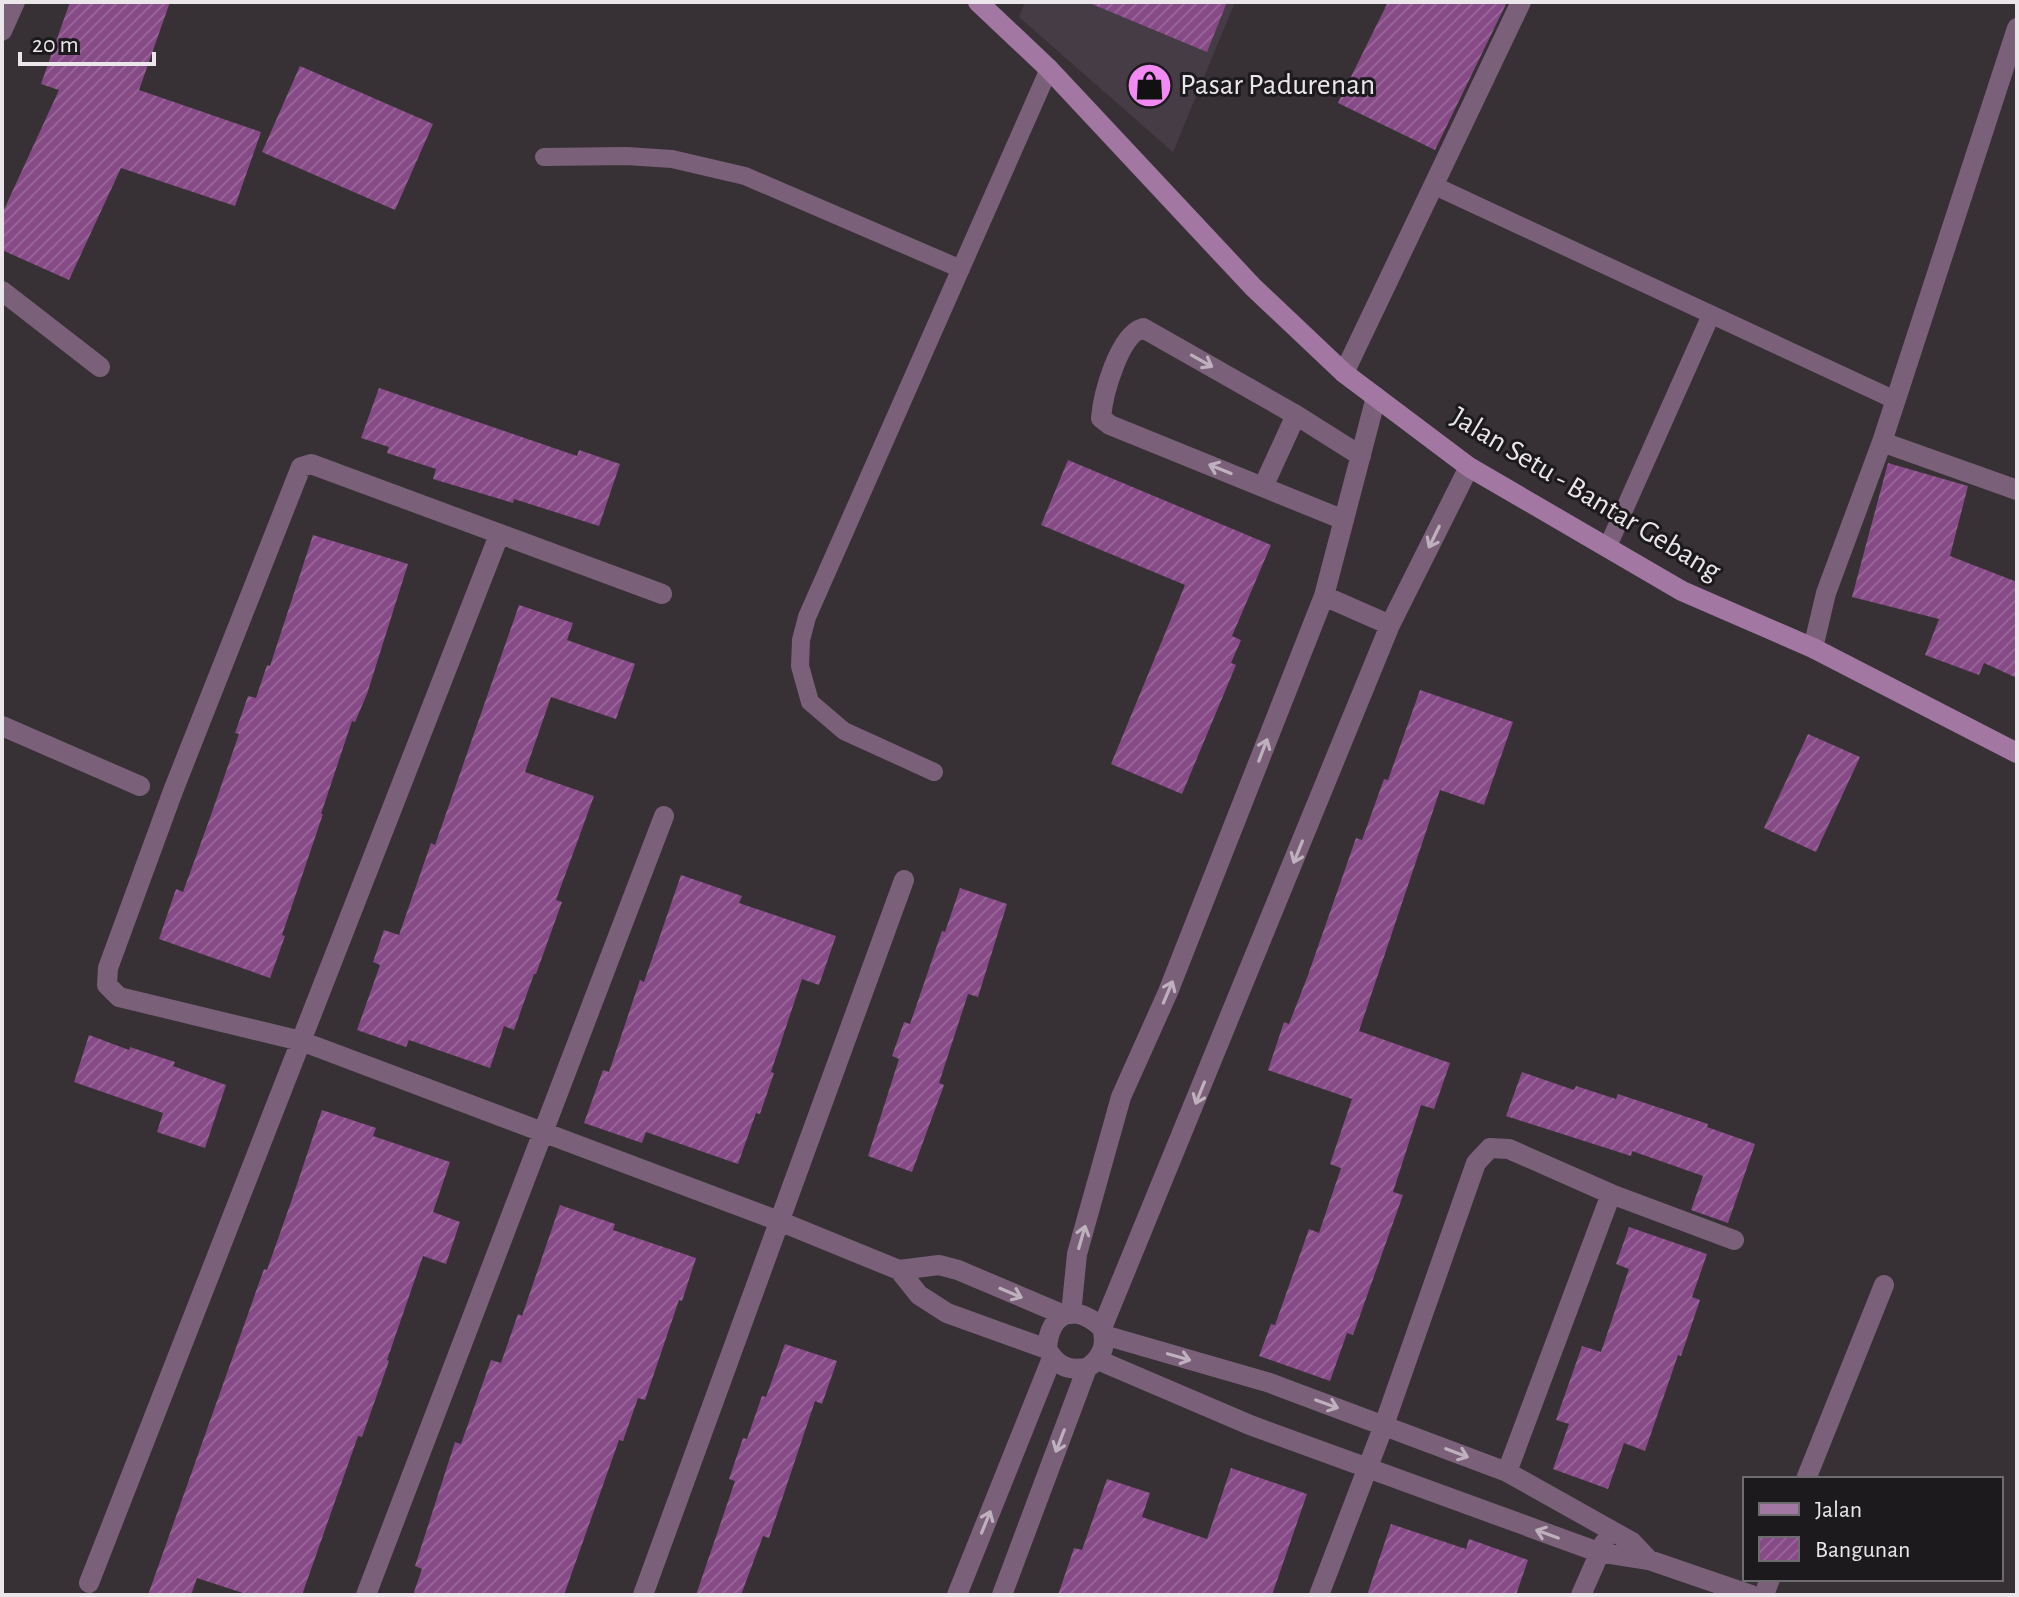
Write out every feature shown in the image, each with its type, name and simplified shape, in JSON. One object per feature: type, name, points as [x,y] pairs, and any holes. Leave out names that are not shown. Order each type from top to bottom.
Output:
[{"type":"main road","name":"Jalan Setu - Bantar Gebang","points":[[978,2],[1049,69],[1253,287],[1344,373],[1469,467],[1682,591],[1813,648],[2017,752]]},
{"type":"street","points":[[2,31],[15,2]]},
{"type":"street","points":[[1344,373],[1521,2]]},
{"type":"street","points":[[1813,648],[1826,593],[1882,442],[2017,28]]},
{"type":"street","points":[[2,291],[100,367]]},
{"type":"street","points":[[1344,520],[1110,425],[1101,418],[1102,403],[1124,341],[1133,331],[1143,328],[1296,415],[1361,456]]},
{"type":"street","points":[[957,1595],[1049,1354],[1048,1334],[1054,1322],[1067,1314],[1077,1254],[1121,1097],[1168,992],[1324,596],[1376,397]]},
{"type":"street","points":[[1263,487],[1296,415]]},
{"type":"street","points":[[1882,442],[2017,490]]},
{"type":"street","points":[[662,594],[311,464],[301,467],[178,777],[108,968],[107,985],[119,997],[301,1041],[779,1221],[899,1270],[919,1295],[947,1313],[1049,1354],[1062,1367],[1074,1370],[1092,1364],[1367,1469],[1598,1552],[1649,1560],[1751,1595]]},
{"type":"street","points":[[1002,1595],[1092,1364],[1104,1349],[1103,1331],[1390,625],[1469,467]]},
{"type":"street","points":[[89,1583],[499,535]]},
{"type":"street","points":[[1324,596],[1390,625]]},
{"type":"street","points":[[2,726],[140,786]]},
{"type":"street","points":[[366,1595],[664,816]]},
{"type":"street","points":[[643,1595],[904,880]]},
{"type":"street","points":[[1319,1595],[1384,1425],[1476,1163],[1490,1148],[1509,1149],[1611,1194],[1734,1240]]},
{"type":"street","points":[[1507,1472],[1611,1194]]},
{"type":"street","points":[[899,1270],[939,1265],[958,1270],[1067,1314],[1089,1316],[1103,1331],[1270,1383],[1507,1472],[1632,1542],[1649,1560]]},
{"type":"street","points":[[1807,1477],[1884,1285]]},
{"type":"street","points":[[1581,1595],[1598,1552],[1612,1530]]},
{"type":"lane","points":[[934,772],[844,731],[810,702],[800,666],[801,640],[807,617],[1049,69]]},
{"type":"lane","points":[[544,157],[672,159],[745,176],[961,269]]},
{"type":"lane","points":[[1435,186],[1895,400]]},
{"type":"lane","points":[[1608,546],[1711,315]]},
{"type":"shaded area","name":"Pasar Padurenan","points":[[1025,2],[1235,2],[1173,152],[1019,17]]},
{"type":"building","points":[[70,2],[170,2],[139,90],[261,132],[235,206],[121,168],[69,280],[2,250],[2,214],[59,90],[41,84]]},
{"type":"building","points":[[1087,2],[1227,2],[1207,52]]},
{"type":"building","points":[[1388,2],[1507,2],[1435,150],[1338,103]]},
{"type":"building","points":[[300,66],[433,124],[395,210],[262,152]]},
{"type":"building","points":[[379,388],[577,456],[579,450],[620,464],[599,526],[514,499],[513,503],[433,479],[436,469],[387,453],[389,447],[361,438]]},
{"type":"building","points":[[1068,460],[1271,545],[1232,636],[1241,640],[1231,663],[1236,665],[1182,794],[1111,764],[1185,585],[1041,525]]},
{"type":"building","points":[[1888,463],[1968,486],[1950,556],[2017,582],[2017,678],[1984,663],[1979,675],[1925,655],[1939,619],[1852,597]]},
{"type":"building","points":[[313,535],[408,564],[367,694],[355,722],[352,721],[321,814],[270,978],[159,939],[176,889],[183,892],[239,734],[235,733],[248,696],[256,698],[267,665],[270,666]]},
{"type":"building","points":[[519,605],[573,623],[567,640],[635,664],[616,719],[551,697],[525,772],[594,796],[556,900],[562,902],[536,974],[514,1030],[504,1026],[490,1068],[409,1040],[406,1047],[357,1030],[380,965],[373,962],[384,930],[399,935],[431,843],[435,845]]},
{"type":"building","points":[[1420,690],[1513,722],[1484,805],[1440,790],[1359,1031],[1450,1063],[1434,1109],[1421,1105],[1393,1192],[1403,1195],[1353,1335],[1347,1333],[1330,1381],[1259,1356],[1271,1324],[1275,1325],[1309,1229],[1319,1233],[1341,1168],[1330,1164],[1352,1099],[1268,1070],[1284,1022],[1289,1024],[1308,975],[1356,838],[1362,840],[1384,779],[1388,780]]},
{"type":"building","points":[[1808,734],[1860,757],[1816,852],[1764,828]]},
{"type":"building","points":[[681,875],[742,896],[739,903],[836,936],[819,985],[802,979],[760,1114],[756,1113],[738,1164],[646,1132],[642,1143],[584,1123],[603,1070],[609,1072],[640,980],[644,982]]},
{"type":"building","points":[[960,888],[1007,904],[978,997],[968,994],[939,1083],[944,1085],[912,1172],[868,1156],[899,1059],[892,1056],[904,1022],[910,1024]]},
{"type":"building","points":[[89,1035],[175,1062],[173,1066],[226,1085],[205,1148],[157,1132],[163,1113],[74,1082]]},
{"type":"building","points":[[1522,1072],[1574,1090],[1576,1086],[1616,1099],[1618,1094],[1708,1124],[1707,1127],[1755,1144],[1728,1223],[1691,1210],[1703,1176],[1632,1151],[1631,1156],[1506,1116]]},
{"type":"building","points":[[322,1110],[376,1128],[373,1136],[450,1162],[433,1212],[460,1222],[446,1264],[423,1256],[362,1437],[358,1436],[302,1595],[249,1595],[197,1578],[191,1595],[148,1595],[264,1269],[267,1270]]},
{"type":"building","points":[[560,1205],[615,1224],[613,1230],[696,1258],[645,1400],[638,1398],[623,1441],[619,1440],[564,1595],[413,1595],[422,1569],[415,1566],[455,1442],[461,1444],[491,1360],[501,1363],[518,1314],[522,1316]]},
{"type":"building","points":[[1629,1227],[1707,1254],[1692,1297],[1700,1300],[1645,1451],[1624,1443],[1608,1489],[1553,1469],[1569,1424],[1556,1420],[1582,1346],[1601,1352],[1629,1269],[1616,1264]]},
{"type":"building","points":[[785,1344],[837,1361],[822,1404],[815,1401],[769,1538],[763,1536],[741,1595],[696,1595],[735,1481],[729,1479],[743,1438],[747,1439],[762,1396],[766,1397]]},
{"type":"building","points":[[1231,1468],[1307,1494],[1272,1595],[1058,1595],[1074,1548],[1082,1550],[1107,1479],[1150,1493],[1142,1517],[1207,1539]]},
{"type":"building","points":[[1391,1524],[1466,1549],[1469,1539],[1528,1560],[1516,1595],[1367,1595]]},
{"type":"place","name":"Pasar Padurenan","points":[[1149,85]]}]
